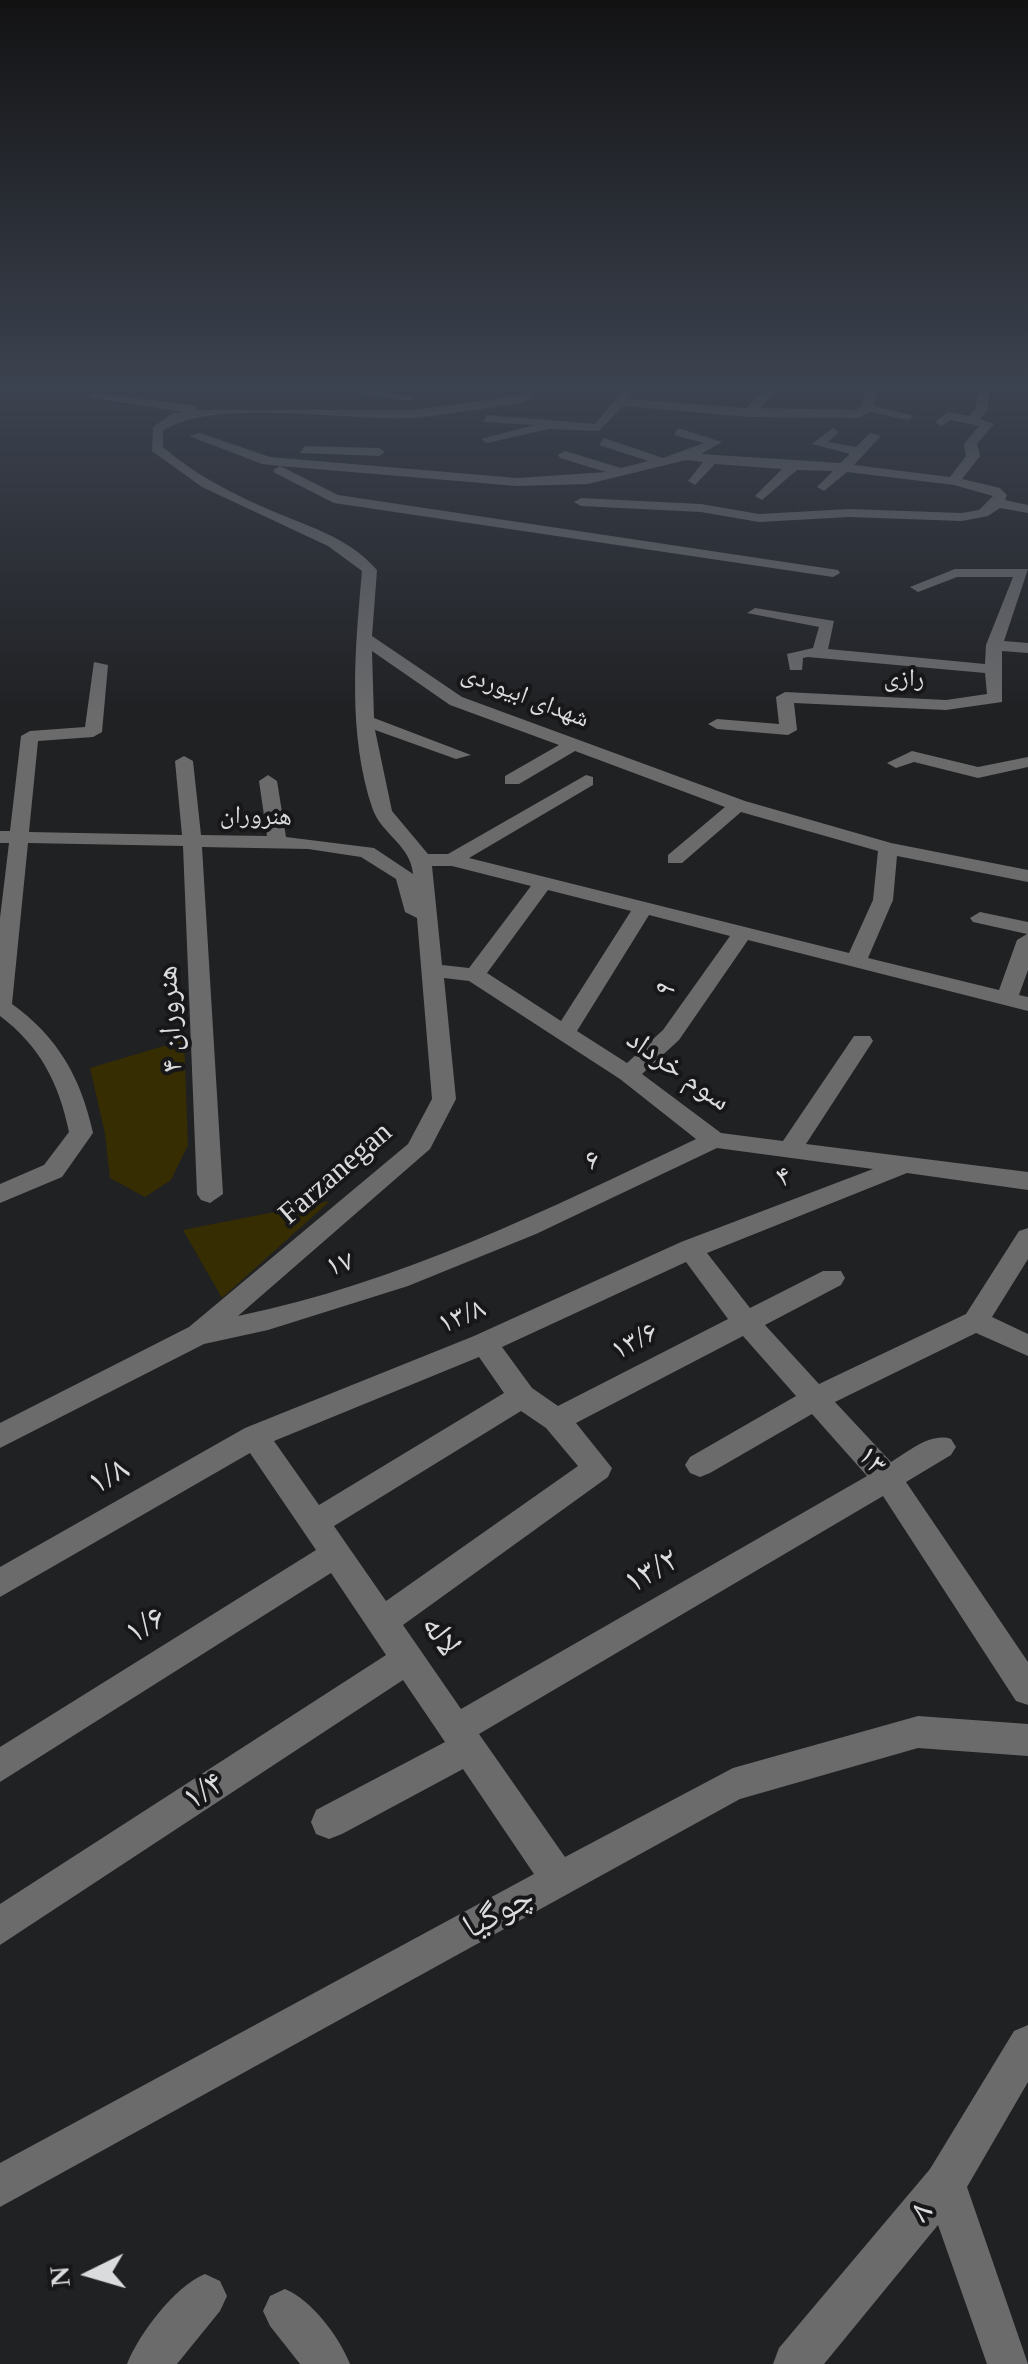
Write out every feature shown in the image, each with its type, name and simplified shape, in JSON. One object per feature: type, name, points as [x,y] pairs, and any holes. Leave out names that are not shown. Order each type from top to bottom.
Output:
[{"type":"street","points":[[230,495],[353,551],[370,570],[364,638],[365,721],[383,812],[422,860],[452,860],[744,930],[1018,1002],[1028,940]]},
{"type":"street","points":[[328,495],[833,573]]},
{"type":"street","points":[[581,502],[705,503],[760,518],[890,513],[956,522],[983,514],[999,495]]},
{"type":"street","points":[[996,503],[1028,509]]},
{"type":"street","points":[[622,526],[640,504]]},
{"type":"street","points":[[857,535],[866,526],[878,526],[890,513]]},
{"type":"street","points":[[787,536],[794,517]]},
{"type":"street","points":[[918,587],[960,572],[1025,574]]},
{"type":"street","name":"رازی","points":[[717,724],[788,730],[784,697],[946,704],[996,698],[990,669],[994,646],[1025,574]]},
{"type":"street","points":[[755,613],[828,624],[819,653]]},
{"type":"street","name":"شهدای ابیوردی","points":[[364,638],[456,701],[738,806],[888,848],[1028,876]]},
{"type":"street","points":[[994,646],[1028,648]]},
{"type":"street","points":[[796,666],[795,654],[819,653],[902,666],[990,669]]},
{"type":"street","points":[[0,1194],[53,1171],[81,1133],[73,1089],[36,1030],[0,1005],[10,837],[30,736],[93,732],[100,665]]},
{"type":"street","points":[[365,721],[462,755]]},
{"type":"street","points":[[512,780],[574,744]]},
{"type":"street","points":[[896,763],[912,756],[978,773],[1028,762]]},
{"type":"street","name":"هنروران ۴","points":[[184,761],[192,840],[210,1194]]},
{"type":"street","points":[[452,860],[586,780]]},
{"type":"street","points":[[268,781],[277,842]]},
{"type":"street","points":[[675,859],[738,806]]},
{"type":"street","name":"هنروران","points":[[10,837],[277,842],[368,852],[405,876],[432,970]]},
{"type":"street","points":[[857,959],[883,900],[888,848]]},
{"type":"street","name":"Farzanegan","points":[[0,1436],[198,1334],[418,1149],[444,1099],[422,860]]},
{"type":"street","points":[[475,976],[542,884]]},
{"type":"street","points":[[565,1032],[644,907]]},
{"type":"street","points":[[980,918],[1028,928]]},
{"type":"street","name":"۹","points":[[628,1074],[670,1035],[744,930]]},
{"type":"street","name":"سوم خرداد","points":[[432,970],[475,976],[628,1074],[714,1140],[902,1167],[1028,1180]]},
{"type":"street","points":[[789,1151],[862,1042]]},
{"type":"street","name":"۶","points":[[496,1238],[714,1140]]},
{"type":"street","name":"۴","points":[[690,1249],[902,1167]]},
{"type":"street","name":"۱۷","points":[[198,1334],[264,1323],[368,1290],[496,1238]]},
{"type":"street","points":[[700,1466],[815,1399],[976,1321],[1028,1238]]},
{"type":"street","name":"۱۳","points":[[690,1249],[745,1321],[886,1478],[1028,1690]]},
{"type":"street","name":"۱۳/۸","points":[[255,1436],[484,1343],[690,1249]]},
{"type":"street","name":"۱۳/۶","points":[[556,1420],[832,1278]]},
{"type":"street","points":[[976,1321],[1028,1346]]},
{"type":"street","points":[[382,1622],[597,1468],[556,1420],[522,1396],[484,1343]]},
{"type":"street","points":[[314,1523],[522,1396]]},
{"type":"street","name":"لاله","points":[[255,1436],[559,1880]]},
{"type":"street","name":"۱/۸","points":[[0,1583],[255,1436]]},
{"type":"street","name":"۱۳/۲","points":[[328,1822],[941,1447]]},
{"type":"street","name":"۱/۶","points":[[0,1766],[336,1554]]},
{"type":"street","name":"۱/۴","points":[[0,1926],[407,1659]]},
{"type":"street","name":"چوگیا","points":[[0,2186],[733,1786],[918,1732],[1028,1740]]},
{"type":"street","name":"۸","points":[[796,2364],[945,2184],[1028,2044]]},
{"type":"street","points":[[945,2184],[1009,2364]]},
{"type":"street","points":[[150,2364],[205,2296]]},
{"type":"street","points":[[285,2311],[328,2364]]},
{"type":"shaded area","points":[[184,1040],[188,1145],[171,1180],[145,1197],[110,1178],[90,1068]]},
{"type":"shaded area","points":[[330,1201],[222,1298],[183,1230]]}]
